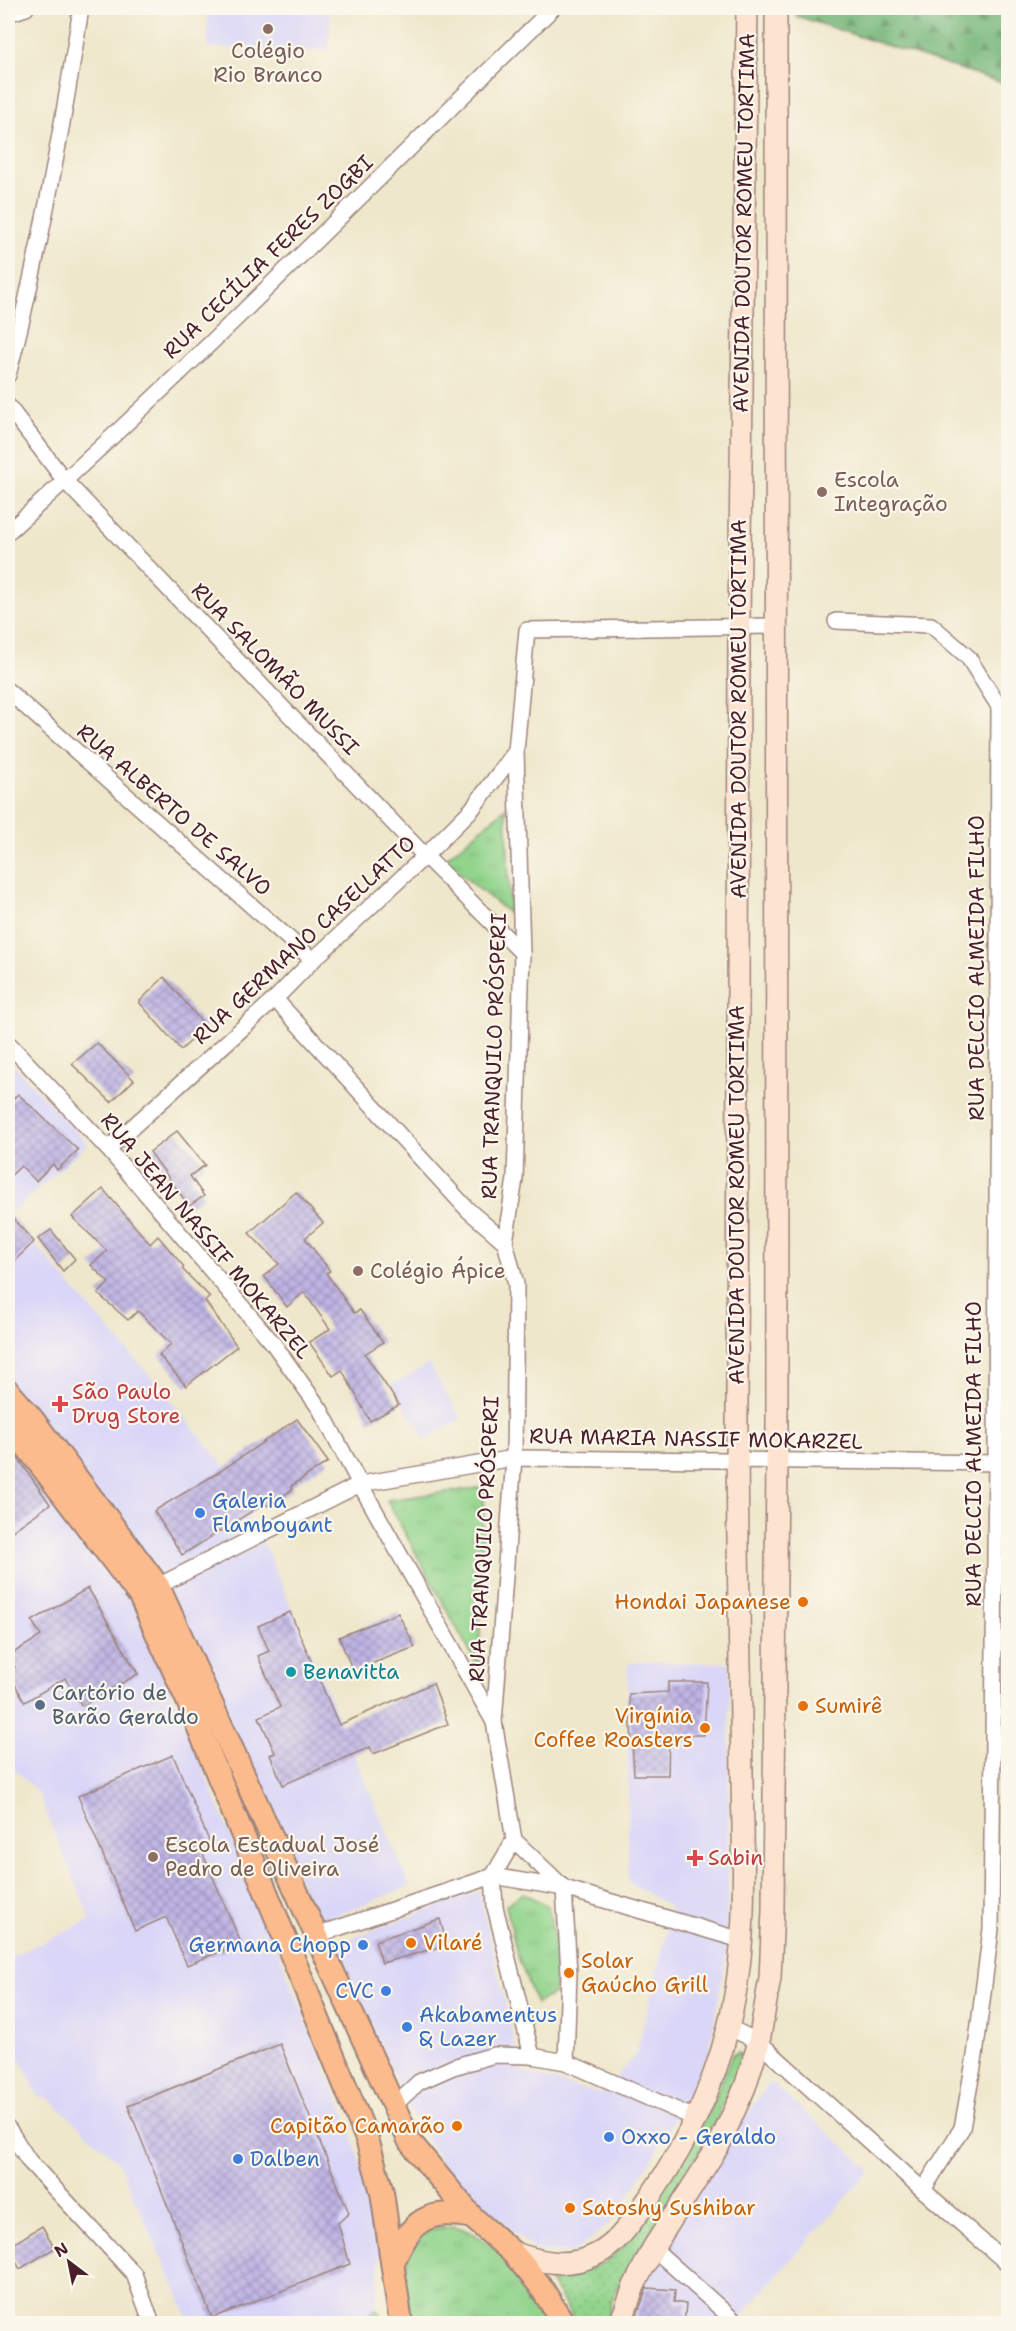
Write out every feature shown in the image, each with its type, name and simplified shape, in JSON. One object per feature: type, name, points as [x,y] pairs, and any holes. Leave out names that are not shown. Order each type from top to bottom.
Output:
[{"type":"main road","name":"AVENIDA DOUTOR ROMEU TORTIMA","points":[[512,2252],[537,2261],[562,2264],[588,2259],[608,2248],[625,2231],[649,2200],[676,2158],[697,2119],[716,2068],[737,1984],[743,1883],[737,1461],[739,627],[747,8]]},
{"type":"main road","name":"AVENIDA DOUTOR ROMEU TORTIMA","points":[[620,2324],[634,2286],[653,2248],[719,2145],[745,2087],[759,2042],[770,1978],[773,1909],[777,1461],[776,8]]},
{"type":"main road","points":[[8,1391],[33,1420],[158,1586],[392,2107],[410,2142],[472,2217],[512,2252],[539,2284],[564,2324]]},
{"type":"main road","points":[[8,1422],[140,1596],[187,1699],[367,2139],[382,2192],[402,2324]]},
{"type":"main road","points":[[311,2004],[341,1993]]},
{"type":"main road","points":[[394,2260],[401,2243],[417,2224],[435,2214],[451,2213],[472,2217]]},
{"type":"street","points":[[8,14],[26,8]]},
{"type":"street","points":[[8,375],[28,300],[69,88],[81,8]]},
{"type":"street","name":"RUA CECÍLIA FERES ZOGBI","points":[[8,532],[65,481],[299,258],[553,8]]},
{"type":"street","name":"RUA SALOMÃO MUSSI","points":[[8,406],[65,481],[425,856],[522,953]]},
{"type":"street","points":[[836,621],[931,625],[968,657],[999,704],[1008,724]]},
{"type":"street","points":[[739,627],[777,626]]},
{"type":"street","name":"RUA TRANQUILO PRÓSPERI","points":[[514,1840],[494,1722],[514,1458],[516,1284],[505,1242],[515,1179],[522,953],[516,751],[527,630],[739,627]]},
{"type":"street","name":"RUA ALBERTO DE SALVO","points":[[8,691],[313,960]]},
{"type":"street","name":"RUA DELCIO ALMEIDA FILHO","points":[[923,2190],[962,2128],[975,2056],[991,1929],[1002,1463],[999,704]]},
{"type":"street","name":"RUA GERMANO CASELLATTO","points":[[108,1149],[275,999],[313,960],[425,856],[472,808],[516,751]]},
{"type":"street","points":[[275,999],[468,1210],[505,1242]]},
{"type":"street","name":"RUA JEAN NASSIF MOKARZEL","points":[[8,1043],[108,1149],[272,1342],[320,1409],[494,1722]]},
{"type":"street","name":"RUA MARIA NASSIF MOKARZEL","points":[[158,1586],[360,1484],[514,1458],[1002,1463]]},
{"type":"street","points":[[532,2056],[495,1906],[493,1876],[514,1840],[564,1888],[569,1973],[566,2062]]},
{"type":"street","points":[[316,1935],[493,1876],[564,1888],[741,1940]]},
{"type":"street","points":[[728,2027],[759,2042],[1008,2264]]},
{"type":"street","points":[[392,2107],[419,2082],[453,2067],[494,2055],[532,2056],[566,2062],[697,2119]]},
{"type":"street","points":[[8,2128],[29,2161],[134,2274],[153,2324]]},
{"type":"street","points":[[653,2248],[738,2324]]},
{"type":"shaded area","name":"Colégio Rio Branco","points":[[223,8],[330,8],[329,50],[207,48],[208,10],[223,11]]},
{"type":"shaded area","points":[[8,1059],[88,1144],[9,1215],[158,1385],[226,1468],[253,1528],[161,1576],[8,1394]]},
{"type":"shaded area","points":[[429,1364],[461,1419],[425,1440],[392,1385]]},
{"type":"shaded area","points":[[8,1436],[134,1601],[351,2129],[381,2247],[376,2309],[360,2323],[191,2323],[118,2161],[47,2097],[39,2097],[8,2035],[8,1958],[91,1920],[38,1793],[8,1763]]},
{"type":"shaded area","points":[[263,1541],[410,1886],[318,1922],[166,1588]]},
{"type":"shaded area","points":[[628,1663],[730,1663],[727,1953],[708,2056],[664,2138],[615,2219],[572,2254],[534,2250],[446,2171],[407,2105],[336,1944],[479,1891],[521,2072],[601,2094],[636,2054],[666,1936],[669,1906],[628,1882]]},
{"type":"shaded area","points":[[770,2082],[871,2170],[735,2323],[631,2324],[657,2241]]},
{"type":"green space","points":[[796,8],[1008,8],[1008,85],[796,16]]},
{"type":"green space","points":[[506,808],[510,914],[444,860]]},
{"type":"green space","points":[[484,1487],[479,1669],[387,1500]]},
{"type":"green space","points":[[523,1893],[548,1906],[556,1946],[555,1993],[536,2004],[517,1954],[506,1905]]},
{"type":"green space","points":[[739,2052],[742,2057],[741,2064],[717,2118],[691,2168],[626,2271],[613,2297],[607,2323],[575,2323],[558,2292],[541,2272],[564,2273],[584,2270],[603,2263],[621,2249],[709,2112],[733,2054]]},
{"type":"green space","points":[[453,2226],[470,2232],[498,2252],[522,2279],[553,2323],[413,2323],[406,2285],[406,2272],[412,2248],[419,2238],[430,2230]]},
{"type":"green space","points":[[376,2309],[387,2323],[360,2323]]},
{"type":"building","points":[[164,977],[206,1027],[181,1050],[139,1002]]},
{"type":"building","points":[[97,1043],[134,1080],[111,1102],[72,1064]]},
{"type":"building","points":[[18,1094],[78,1150],[57,1170],[53,1164],[36,1181],[21,1166],[8,1178],[8,1104]]},
{"type":"building","points":[[177,1131],[205,1165],[190,1176],[204,1196],[189,1206],[150,1152]]},
{"type":"building","points":[[103,1189],[150,1244],[158,1236],[184,1267],[182,1269],[210,1297],[205,1301],[237,1346],[186,1386],[159,1355],[171,1344],[138,1311],[128,1320],[98,1294],[109,1283],[91,1265],[107,1251],[72,1217]]},
{"type":"building","points":[[296,1192],[323,1223],[305,1238],[330,1271],[326,1273],[354,1313],[360,1310],[383,1342],[365,1354],[399,1405],[370,1421],[342,1370],[333,1376],[309,1342],[330,1329],[304,1292],[287,1307],[264,1276],[279,1264],[249,1233]]},
{"type":"building","points":[[8,1213],[34,1242],[8,1267]]},
{"type":"building","points":[[51,1230],[75,1259],[63,1271],[38,1239]]},
{"type":"building","points":[[297,1419],[328,1462],[291,1486],[293,1489],[268,1506],[265,1503],[182,1555],[154,1511],[219,1472]]},
{"type":"building","points":[[8,1444],[50,1504],[8,1534]]},
{"type":"building","points":[[88,1588],[138,1674],[82,1706],[65,1678],[25,1702],[8,1672],[15,1667],[8,1656],[41,1636],[32,1621]]},
{"type":"building","points":[[290,1612],[339,1725],[433,1683],[448,1724],[373,1754],[370,1747],[283,1785],[270,1755],[275,1753],[259,1717],[280,1707],[258,1656],[269,1651],[258,1626]]},
{"type":"building","points":[[398,1613],[415,1647],[353,1671],[339,1637]]},
{"type":"building","points":[[668,1682],[707,1682],[704,1735],[669,1735],[668,1775],[634,1775],[629,1694],[668,1692]]},
{"type":"building","points":[[173,1755],[210,1843],[200,1847],[241,1943],[187,1965],[166,1917],[135,1931],[78,1796]]},
{"type":"building","name":"Vilaré","points":[[440,1919],[447,1945],[382,1963],[375,1941]]},
{"type":"building","name":"Dalben","points":[[280,2044],[349,2213],[338,2223],[350,2264],[212,2318],[128,2106]]},
{"type":"building","points":[[42,2226],[55,2248],[20,2269],[8,2247]]},
{"type":"building","points":[[647,2288],[675,2290],[674,2302],[686,2304],[684,2324],[634,2324]]},
{"type":"place","name":"Colégio Rio Branco","points":[[268,29]]},
{"type":"place","name":"Escola Integração","points":[[822,492]]},
{"type":"place","name":"Colégio Ápice","points":[[358,1271]]},
{"type":"place","name":"São Paulo Drug Store","points":[[60,1404]]},
{"type":"place","name":"Galeria Flamboyant","points":[[200,1513]]},
{"type":"place","name":"Hondai Japanese","points":[[803,1602]]},
{"type":"place","name":"Benavitta","points":[[291,1672]]},
{"type":"place","name":"Cartório de Barão Geraldo","points":[[40,1705]]},
{"type":"place","name":"Sumirê","points":[[803,1706]]},
{"type":"place","name":"Virgínia Coffee Roasters","points":[[705,1728]]},
{"type":"place","name":"Escola Estadual José Pedro de Oliveira","points":[[153,1857]]},
{"type":"place","name":"Sabin","points":[[695,1858]]},
{"type":"place","name":"Vilaré","points":[[411,1943]]},
{"type":"place","name":"Germana Chopp","points":[[363,1945]]},
{"type":"place","name":"Solar Gaúcho Grill","points":[[569,1973]]},
{"type":"place","name":"CVC","points":[[386,1991]]},
{"type":"place","name":"Akabamentus & Lazer","points":[[407,2027]]},
{"type":"place","name":"Capitão Camarão","points":[[457,2126]]},
{"type":"place","name":"Oxxo - Geraldo","points":[[609,2137]]},
{"type":"place","name":"Dalben","points":[[238,2159]]},
{"type":"place","name":"Satoshy Sushibar","points":[[570,2208]]}]
